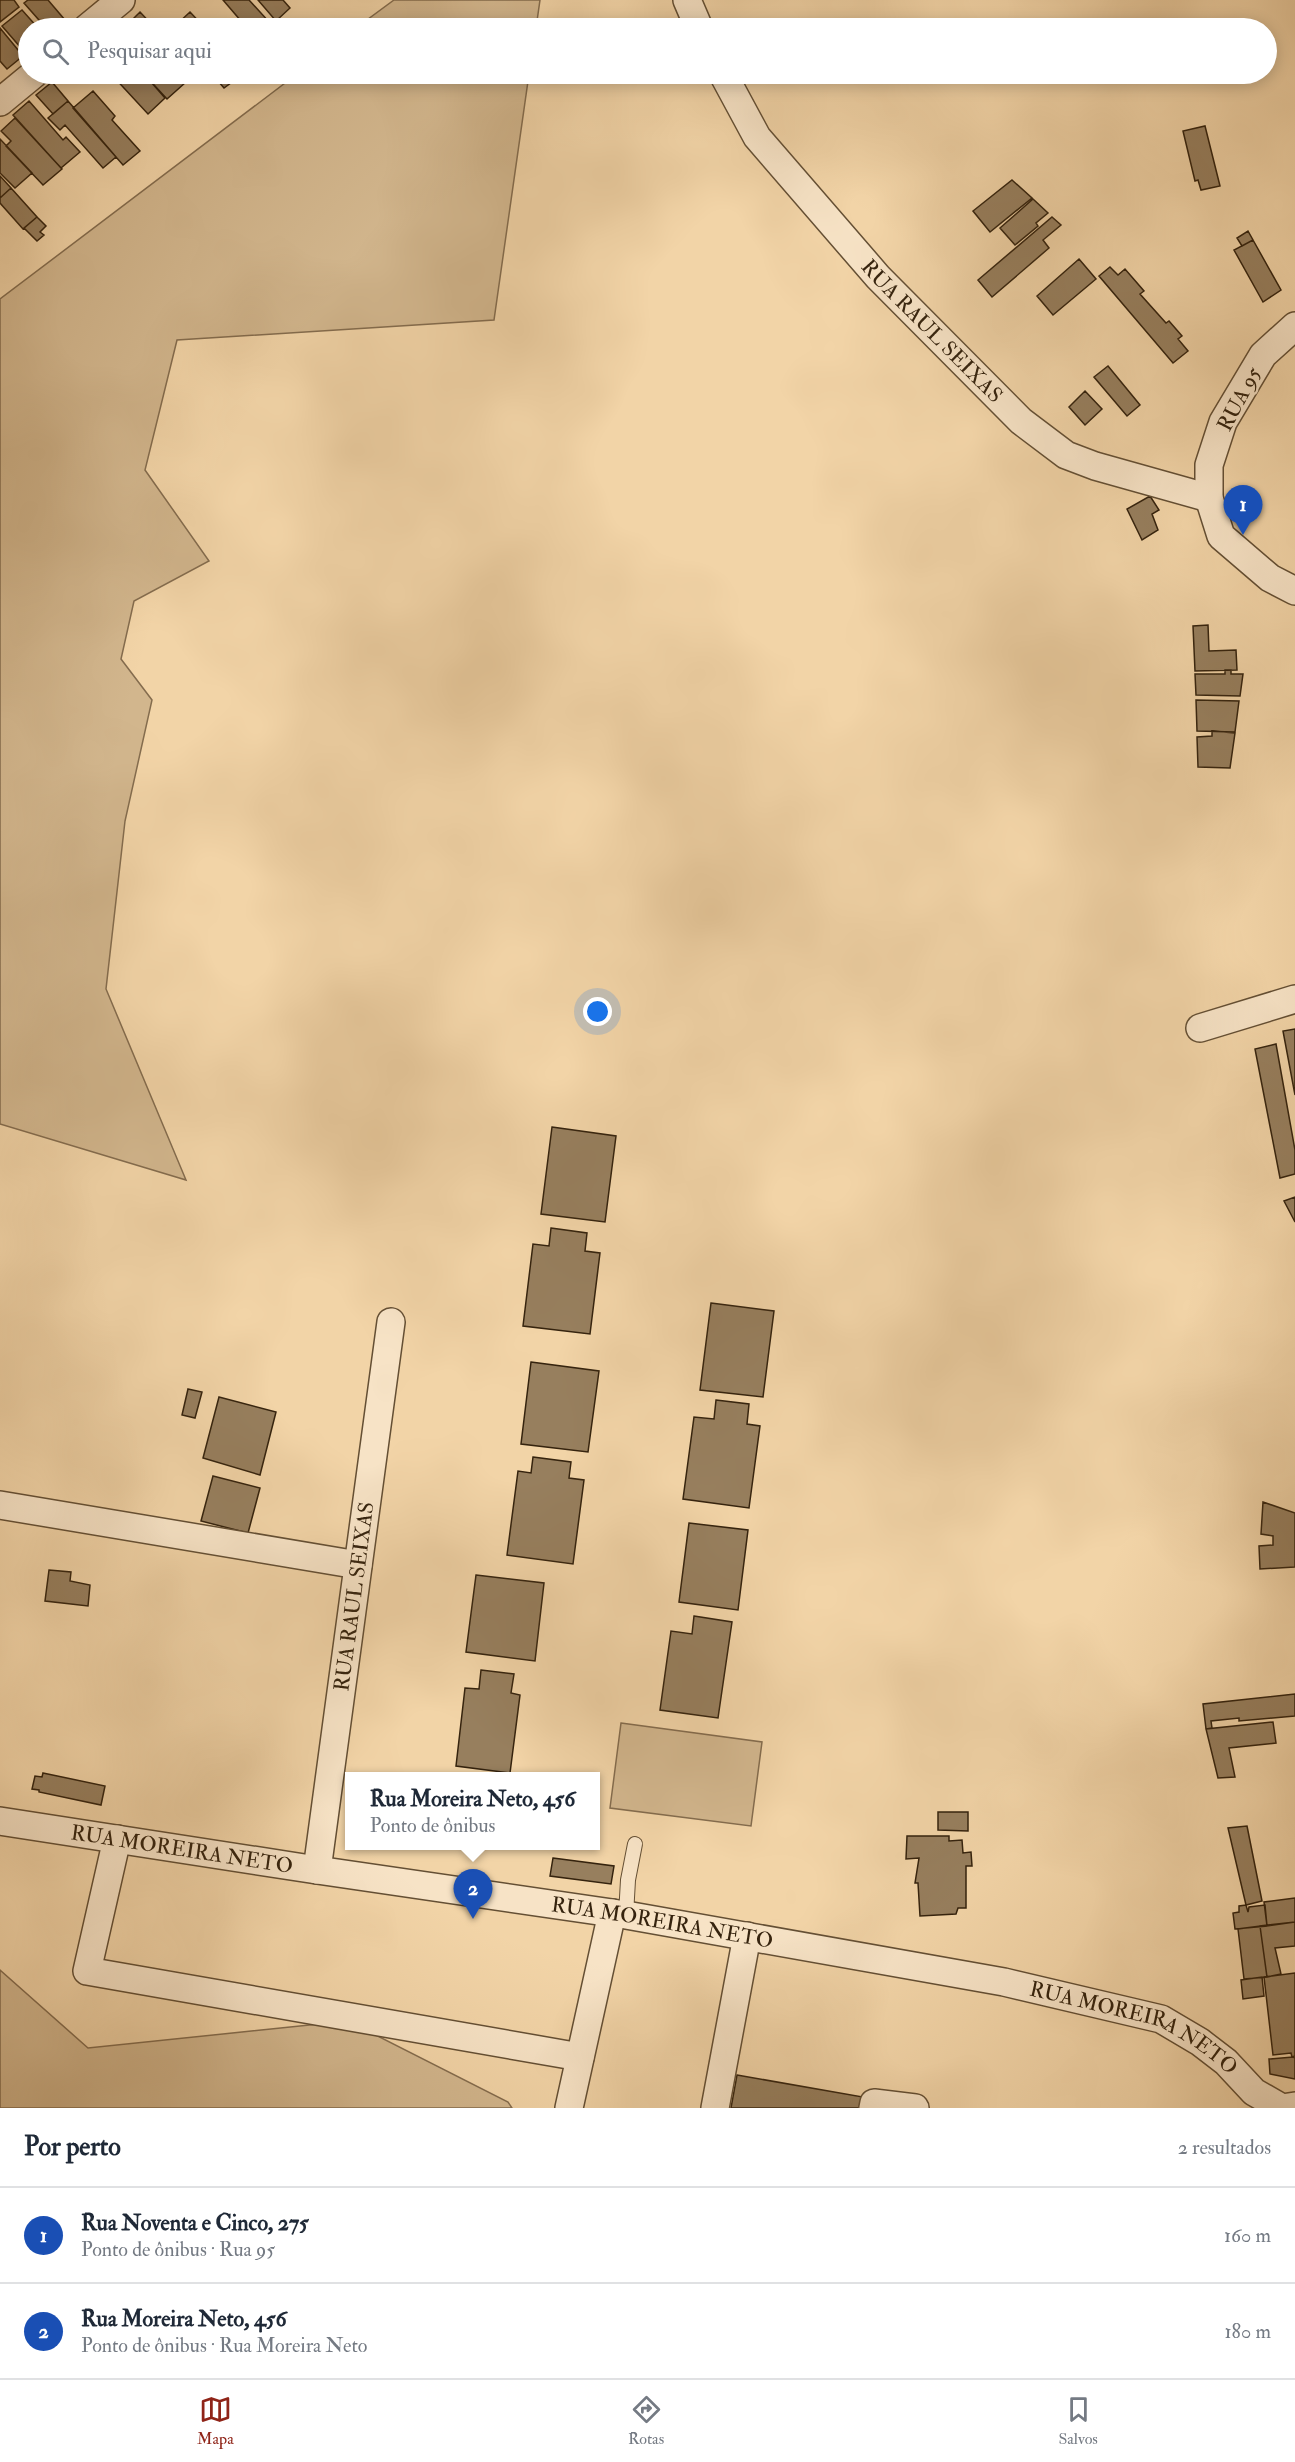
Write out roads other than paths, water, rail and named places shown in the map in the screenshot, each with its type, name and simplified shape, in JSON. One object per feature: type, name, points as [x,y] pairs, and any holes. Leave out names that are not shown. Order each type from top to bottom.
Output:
[{"type":"street","points":[[99,18],[121,0]]},
{"type":"street","points":[[687,0],[695,18]]},
{"type":"street","points":[[0,102],[22,84]]},
{"type":"street","name":"RUA RAUL SEIXAS","points":[[728,84],[757,137],[878,277],[1021,421],[1066,454],[1085,462],[1209,498]]},
{"type":"street","name":"RUA 95","points":[[1295,326],[1263,355],[1223,422],[1209,465],[1209,498],[1221,536],[1270,578],[1295,591]]},
{"type":"street","points":[[1200,1028],[1295,999]]},
{"type":"street","name":"RUA RAUL SEIXAS","points":[[317,1870],[391,1322]]},
{"type":"street","points":[[0,1505],[358,1565]]},
{"type":"street","name":"RUA MOREIRA NETO","points":[[0,1821],[619,1914],[1004,1982],[1161,2019],[1200,2042],[1226,2062],[1254,2092],[1282,2108],[1295,2106]]},
{"type":"street","points":[[117,1839],[87,1971],[580,2057]]},
{"type":"street","points":[[569,2108],[580,2057],[619,1914]]},
{"type":"street","points":[[715,2108],[747,1936]]},
{"type":"street","points":[[873,2108],[874,2103],[915,2108]]},
{"type":"lane","points":[[619,1914],[635,1844]]},
{"type":"place","name":"Rua Noventa e Cinco, 275","points":[[1243,535]]},
{"type":"place","name":"Rua Moreira Neto, 456","points":[[473,1919]]}]
